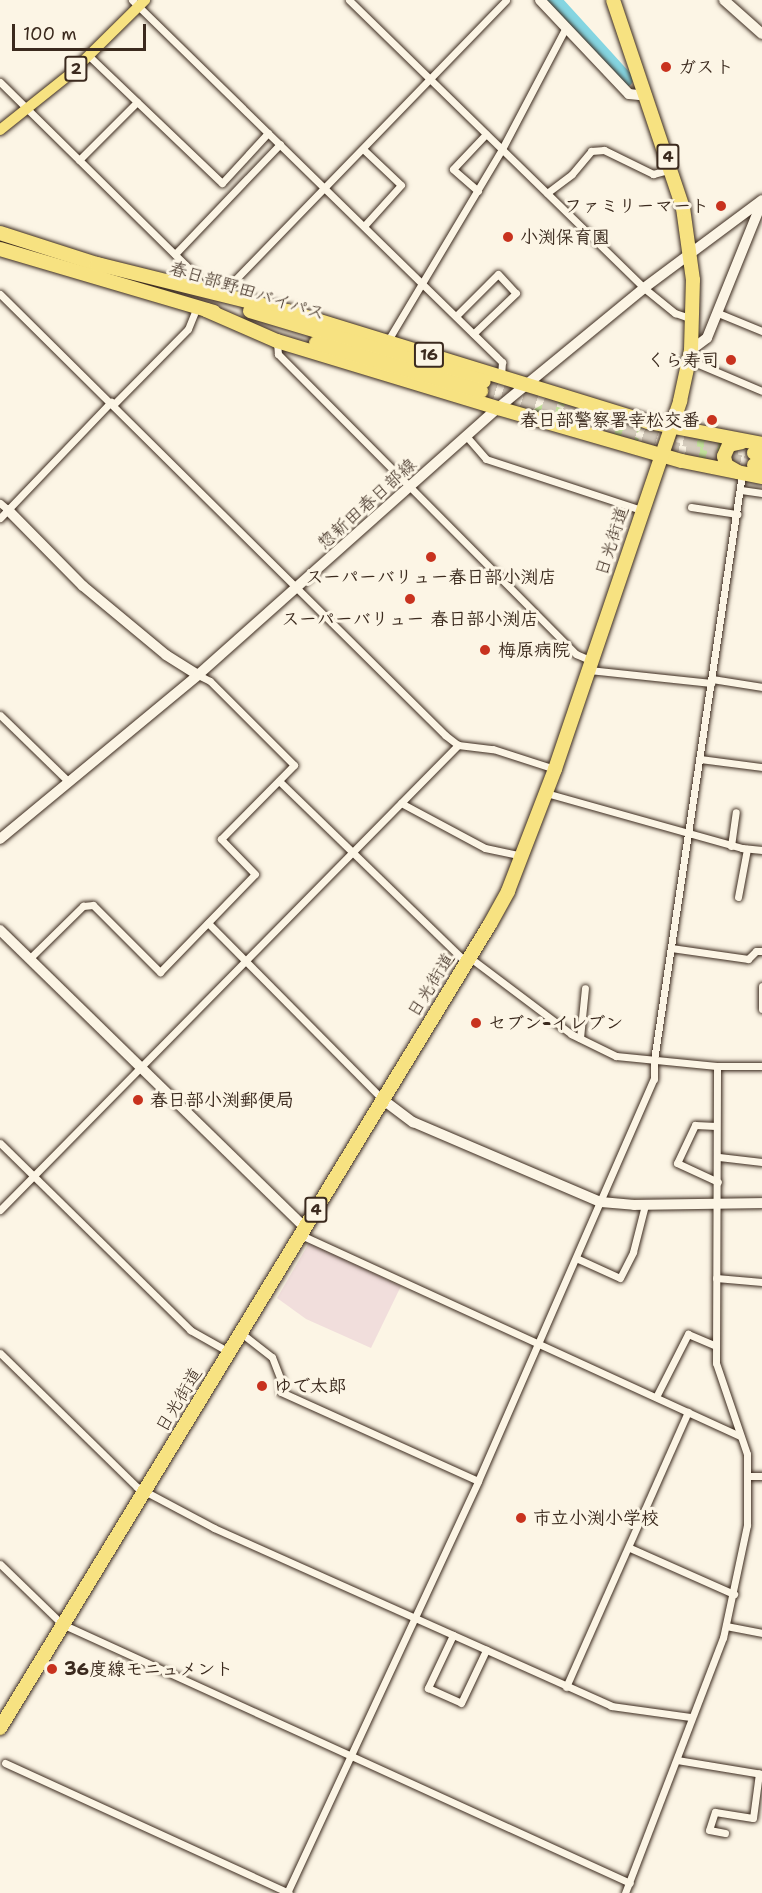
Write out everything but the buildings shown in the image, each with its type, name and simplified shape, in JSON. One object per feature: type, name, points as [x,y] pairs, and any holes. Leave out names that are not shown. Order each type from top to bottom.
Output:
[{"type":"highway","name":"4","points":[[613,0],[672,169],[691,256],[690,355]]},
{"type":"highway","name":"春日部野田バイパス","points":[[0,233],[482,386],[0,249]]},
{"type":"highway","name":"16","points":[[97,264],[203,289],[670,427],[745,441],[759,456]]},
{"type":"highway","name":"16","points":[[201,308],[277,341],[498,408],[660,455],[762,477]]},
{"type":"highway","name":"日光街道","points":[[0,1728],[508,891],[555,769],[591,666],[670,427],[690,355]]},
{"type":"highway","points":[[742,474],[726,465],[724,456],[729,445],[745,441]]},
{"type":"main road","name":"2","points":[[0,130],[89,57],[138,2]]},
{"type":"street","points":[[349,0],[644,288],[675,313],[692,320]]},
{"type":"street","points":[[226,296],[231,285],[506,0]]},
{"type":"street","points":[[540,0],[629,94],[647,96]]},
{"type":"street","points":[[724,0],[762,34]]},
{"type":"street","points":[[138,2],[502,362],[501,377]]},
{"type":"street","points":[[387,342],[502,150],[566,27]]},
{"type":"street","points":[[89,57],[222,183],[268,133]]},
{"type":"street","points":[[0,82],[175,255],[203,289]]},
{"type":"street","points":[[79,160],[137,102]]},
{"type":"street","points":[[478,191],[453,169],[486,134]]},
{"type":"street","points":[[175,255],[280,144]]},
{"type":"street","points":[[363,149],[401,185],[364,226]]},
{"type":"street","points":[[547,193],[572,174],[591,151],[604,150],[653,174],[672,169]]},
{"type":"street","name":"惣新田春日部線","points":[[0,839],[198,675],[498,408],[644,288],[761,208]]},
{"type":"street","name":"日光街道","points":[[690,355],[707,338],[761,208]]},
{"type":"street","points":[[456,316],[498,274],[504,280],[516,293],[473,334]]},
{"type":"street","points":[[0,294],[458,745],[493,749],[555,769]]},
{"type":"street","points":[[29,959],[83,906],[93,905],[160,972],[255,874],[221,839],[294,765],[210,681],[166,655],[83,586],[3,510],[188,328],[201,308]]},
{"type":"street","points":[[718,313],[762,331]]},
{"type":"street","points":[[277,341],[278,354],[412,486],[422,501],[576,654],[591,666],[762,687]]},
{"type":"street","points":[[690,355],[762,391]]},
{"type":"street","points":[[467,437],[486,459],[641,510]]},
{"type":"street","points":[[5,1763],[288,1893],[350,1754],[416,1618],[654,1079],[654,1060],[742,474]]},
{"type":"street","points":[[741,490],[762,493]]},
{"type":"street","points":[[691,507],[737,514]]},
{"type":"street","points":[[0,715],[69,782]]},
{"type":"street","points":[[0,1210],[247,963],[458,745]]},
{"type":"street","points":[[700,759],[762,767]]},
{"type":"street","points":[[279,781],[352,854],[467,960],[580,1038],[616,1056],[717,1066],[762,1066]]},
{"type":"street","points":[[546,793],[731,846],[762,850]]},
{"type":"street","points":[[401,803],[485,848],[522,856]]},
{"type":"street","points":[[731,846],[736,812]]},
{"type":"street","points":[[738,897],[747,849]]},
{"type":"street","points":[[208,923],[382,1099],[414,1122],[601,1202],[645,1205],[762,1203]]},
{"type":"street","points":[[0,930],[303,1232],[740,1436]]},
{"type":"street","points":[[672,948],[748,959],[756,951],[762,951]]},
{"type":"street","points":[[762,986],[762,1009]]},
{"type":"street","points":[[580,1038],[585,988]]},
{"type":"street","points":[[625,1893],[726,1626],[747,1525],[747,1454],[716,1363],[717,1066]]},
{"type":"street","points":[[716,1126],[695,1125],[677,1163],[718,1182]]},
{"type":"street","points":[[0,1143],[190,1330],[229,1352]]},
{"type":"street","points":[[718,1157],[762,1162]]},
{"type":"street","points":[[576,1258],[620,1278],[633,1252],[645,1205]]},
{"type":"street","points":[[716,1278],[762,1282]]},
{"type":"street","points":[[241,1333],[272,1357],[281,1380],[280,1392],[478,1480]]},
{"type":"street","points":[[656,1397],[688,1334],[716,1346]]},
{"type":"street","points":[[0,1353],[137,1487],[146,1489],[214,1528],[611,1706],[690,1717]]},
{"type":"street","points":[[566,1687],[630,1548],[688,1412]]},
{"type":"street","points":[[748,1476],[762,1476]]},
{"type":"street","points":[[630,1548],[734,1594]]},
{"type":"street","points":[[0,1564],[62,1624],[630,1883]]},
{"type":"street","points":[[726,1626],[762,1633]]},
{"type":"street","points":[[453,1635],[428,1688],[461,1703],[486,1650]]},
{"type":"street","points":[[677,1760],[760,1773],[753,1818],[715,1812],[709,1830],[725,1833]]},
{"type":"shaded area","points":[[309,1243],[401,1286],[371,1348],[306,1319],[277,1298]]},
{"type":"green space","points":[[549,398],[643,427],[637,433],[602,418],[580,417]]},
{"type":"green space","points":[[545,403],[561,408],[576,421],[616,426],[639,439],[636,445],[531,411]]},
{"type":"green space","points":[[696,438],[722,443],[715,462],[688,455]]},
{"type":"waterway","points":[[553,0],[625,79]]},
{"type":"tunnel","points":[[484,381],[663,435],[754,453]]},
{"type":"tunnel","points":[[481,391],[665,447],[754,465]]},
{"type":"place","name":"ガスト","points":[[666,67]]},
{"type":"place","name":"ファミリーマート","points":[[721,206]]},
{"type":"place","name":"小渕保育園","points":[[508,237]]},
{"type":"place","name":"くら寿司","points":[[731,360]]},
{"type":"place","name":"春日部警察署幸松交番","points":[[712,420]]},
{"type":"place","name":"スーパーバリュー春日部小渕店","points":[[431,557]]},
{"type":"place","name":"スーパーバリュー 春日部小渕店","points":[[410,599]]},
{"type":"place","name":"梅原病院","points":[[485,650]]},
{"type":"place","name":"セブン-イレブン","points":[[476,1023]]},
{"type":"place","name":"春日部小渕郵便局","points":[[138,1100]]},
{"type":"place","name":"ゆで太郎","points":[[262,1386]]},
{"type":"place","name":"市立小渕小学校","points":[[521,1518]]},
{"type":"place","name":"36度線モニュメント","points":[[52,1669]]}]
